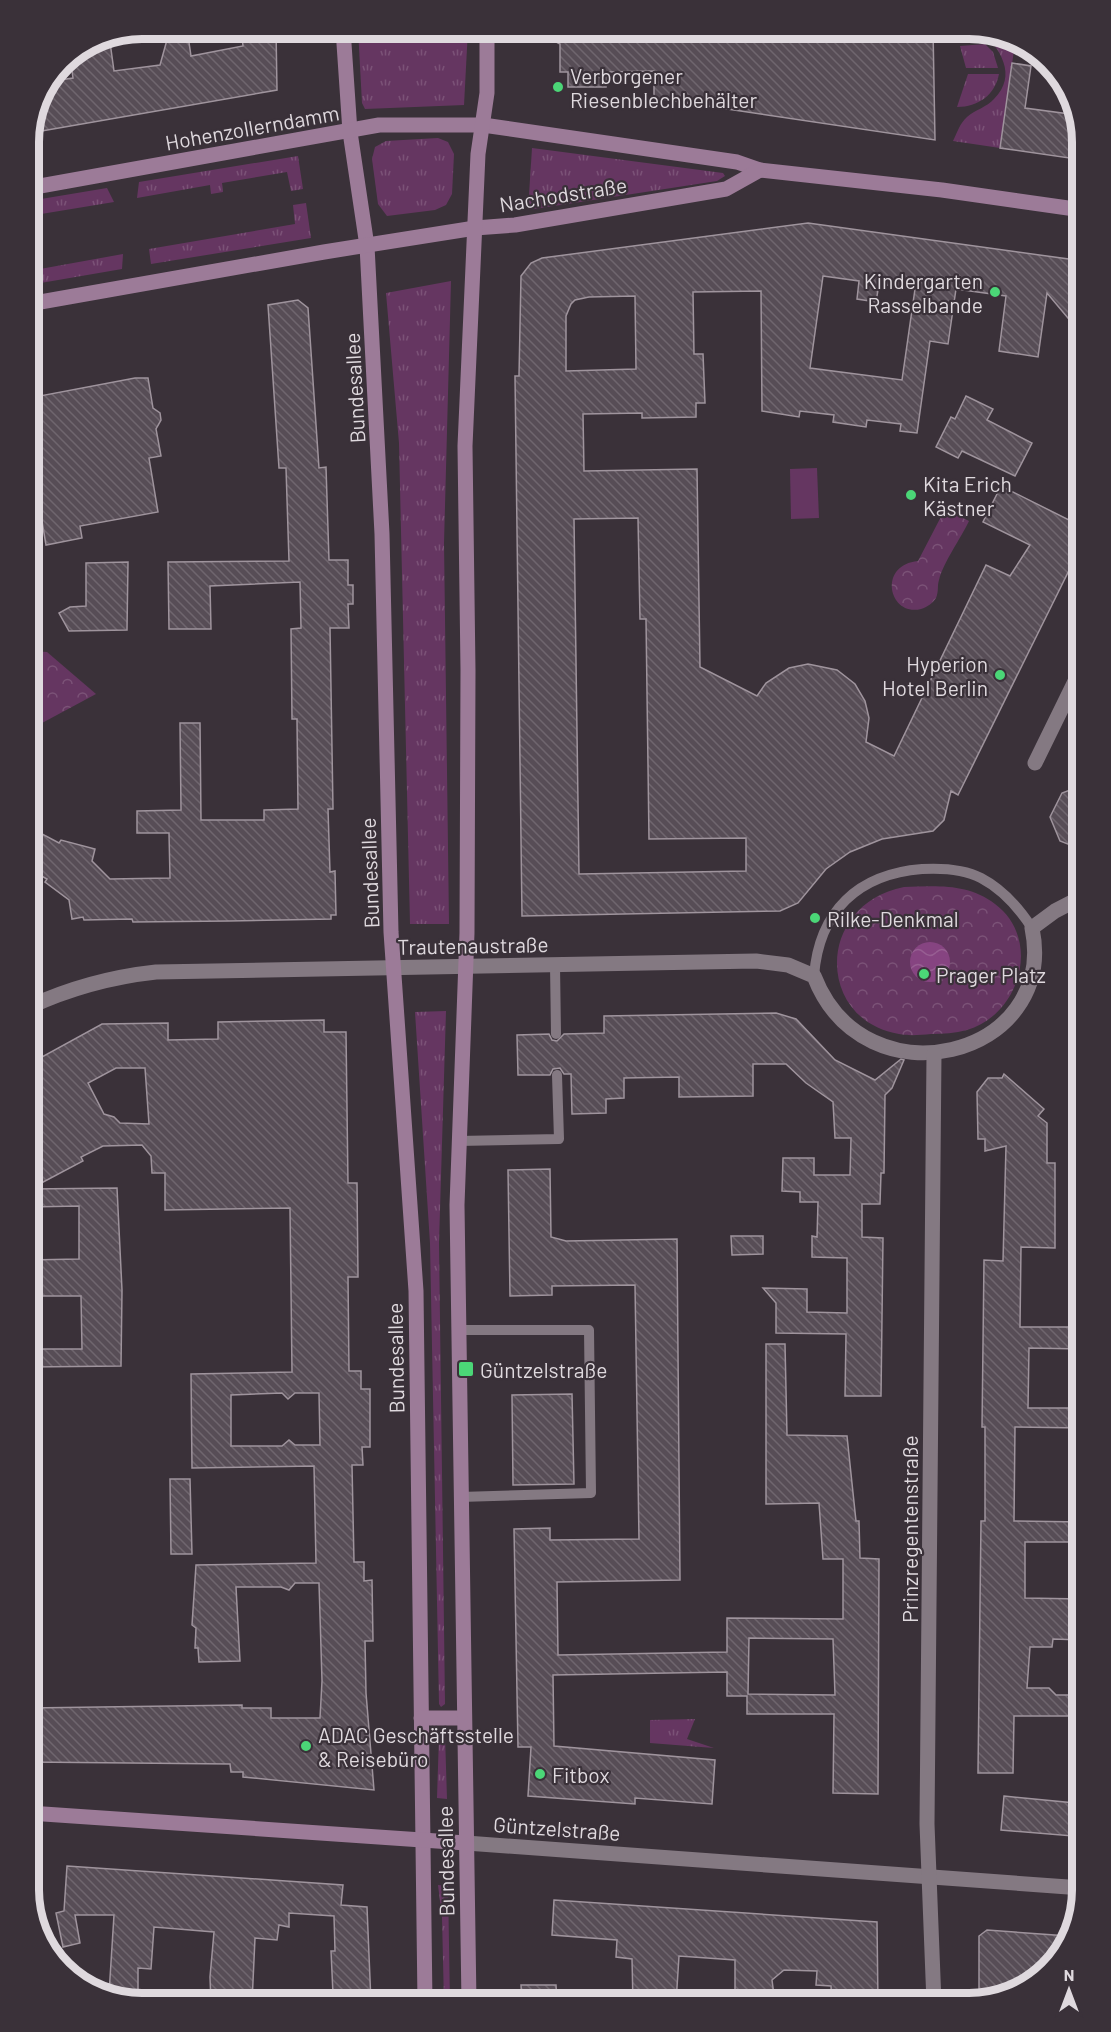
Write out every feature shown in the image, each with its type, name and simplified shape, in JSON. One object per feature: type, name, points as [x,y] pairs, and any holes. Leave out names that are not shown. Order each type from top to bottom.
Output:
[{"type":"main road","name":"Bundesallee","points":[[344,39],[350,132],[367,246],[382,534],[394,968],[416,1291],[425,1993]]},
{"type":"main road","name":"Bundesallee","points":[[469,1993],[460,1497],[458,1141],[466,966],[468,670],[465,446],[478,154],[488,93],[487,39]]},
{"type":"main road","name":"Hohenzollerndamm","points":[[39,186],[379,125],[483,125]]},
{"type":"main road","name":"Nachodstraße","points":[[483,125],[737,162],[760,170],[942,190],[1072,208]]},
{"type":"main road","name":"Nachodstraße","points":[[367,246],[475,228],[515,225],[726,189],[760,170]]},
{"type":"main road","points":[[39,302],[367,246]]},
{"type":"main road","points":[[421,1718],[464,1718]]},
{"type":"main road","name":"Güntzelstraße","points":[[39,1814],[466,1843]]},
{"type":"street","points":[[1035,763],[1072,689]]},
{"type":"street","points":[[814,976],[830,1009],[860,1035],[882,1046],[908,1053],[934,1054],[956,1049],[986,1035],[1017,1005],[1029,983],[1036,958],[1032,928],[1054,910],[1072,902]]},
{"type":"street","name":"Trautenaustraße","points":[[39,1003],[75,988],[127,975],[184,971],[756,961],[788,965],[814,976]]},
{"type":"street","name":"Prinzregentenstraße","points":[[933,1993],[927,1824],[934,1054]]},
{"type":"street","name":"Güntzelstraße","points":[[466,1843],[1072,1887]]},
{"type":"lane","points":[[814,976],[821,939],[838,908],[862,887],[885,875],[904,871],[958,871],[979,877],[1005,894],[1032,928]]},
{"type":"lane","points":[[555,965],[556,1034]]},
{"type":"lane","points":[[458,1141],[559,1139],[557,1075]]},
{"type":"lane","points":[[458,1330],[589,1330],[591,1482],[591,1493],[460,1497]]},
{"type":"green space","points":[[359,39],[467,39],[464,105],[365,109],[362,103]]},
{"type":"green space","points":[[991,41],[1014,50],[1000,148],[953,141],[965,119],[991,102],[1005,81],[1004,63]]},
{"type":"green space","points":[[985,44],[993,52],[998,68],[966,68],[960,46]]},
{"type":"green space","points":[[968,74],[999,74],[994,88],[984,98],[972,105],[957,107]]},
{"type":"green space","points":[[438,138],[448,142],[454,154],[452,194],[446,205],[435,210],[387,216],[378,204],[372,159],[375,147],[386,141]]},
{"type":"green space","points":[[532,148],[723,173],[725,176],[717,181],[528,210]]},
{"type":"green space","points":[[298,156],[303,189],[291,191],[287,172],[222,183],[223,192],[211,194],[210,185],[137,198],[139,182]]},
{"type":"green space","points":[[107,188],[114,202],[39,214],[39,199]]},
{"type":"green space","points":[[306,203],[311,238],[151,264],[149,249],[295,224],[293,205]]},
{"type":"green space","points":[[123,254],[122,269],[39,283],[39,269]]},
{"type":"green space","points":[[451,281],[444,543],[449,924],[410,924],[399,443],[386,293]]},
{"type":"green space","points":[[817,468],[819,518],[791,519],[790,469]]},
{"type":"green space","points":[[945,509],[969,521],[941,573],[936,598],[921,609],[910,609],[901,605],[895,598],[892,580],[897,571],[905,565],[918,561]]},
{"type":"green space","points":[[39,652],[47,652],[96,694],[39,725]]},
{"type":"green space","points":[[904,887],[951,887],[974,892],[995,904],[1010,919],[1018,937],[1021,956],[1019,975],[1000,1009],[985,1022],[958,1032],[903,1035],[872,1024],[852,1008],[841,986],[837,962],[841,938],[854,916],[875,898]]},
{"type":"green space","points":[[446,1011],[439,1243],[445,1704],[441,1707],[439,1704],[430,1243],[415,1012]]},
{"type":"green space","points":[[695,1719],[687,1739],[714,1748],[650,1743],[650,1720]]},
{"type":"green space","points":[[442,1733],[445,1736],[447,1799],[437,1798],[439,1737]]},
{"type":"green space","points":[[438,1885],[448,1886],[450,1993],[444,1993],[442,1917]]},
{"type":"water","points":[[930,942],[938,943],[944,948],[949,954],[949,970],[944,976],[938,981],[930,982],[922,981],[916,976],[911,970],[910,962],[911,954],[916,948],[922,943]]},
{"type":"building","points":[[167,39],[188,39],[191,56],[243,46],[242,39],[276,39],[277,90],[40,131],[50,97],[59,80],[73,78],[72,67],[91,53],[110,45],[114,71],[160,65]]},
{"type":"building","points":[[551,39],[933,39],[935,140],[654,98],[654,71],[606,72],[606,87],[568,87],[568,72],[560,72],[560,44]]},
{"type":"building","points":[[1012,63],[1031,66],[1025,108],[1067,114],[1072,158],[1000,148]]},
{"type":"building","points":[[808,223],[1072,259],[1072,323],[1047,293],[1038,357],[999,351],[1006,296],[956,289],[948,344],[930,341],[917,433],[900,431],[901,424],[867,420],[866,427],[833,422],[834,415],[800,411],[799,417],[762,411],[761,291],[693,292],[694,354],[703,354],[705,403],[696,403],[696,417],[642,418],[642,413],[583,414],[584,471],[697,469],[700,667],[757,696],[766,683],[789,668],[808,664],[837,670],[855,684],[865,701],[869,718],[866,742],[894,756],[986,565],[1010,576],[1030,545],[983,522],[1001,486],[1072,522],[1072,564],[958,795],[951,791],[944,820],[933,831],[882,839],[850,852],[826,869],[798,903],[780,911],[522,916],[515,376],[519,376],[521,276],[531,263],[542,258]],"holes":[[[823,276],[859,281],[857,299],[876,302],[879,284],[915,289],[902,380],[810,368]],[[635,296],[636,369],[566,371],[566,316],[571,304],[575,300],[589,297]],[[638,518],[640,619],[646,619],[649,839],[746,838],[746,871],[579,874],[574,519]]]},
{"type":"building","points":[[298,300],[308,308],[319,468],[326,467],[329,560],[348,560],[348,585],[353,585],[353,604],[348,604],[349,628],[330,628],[333,809],[328,809],[330,872],[335,871],[336,915],[331,915],[331,919],[229,921],[133,922],[132,919],[84,920],[83,917],[72,919],[69,900],[39,875],[39,832],[59,843],[61,840],[95,849],[92,861],[110,879],[170,878],[169,833],[137,833],[137,811],[181,810],[180,723],[200,723],[201,820],[264,820],[264,810],[298,809],[297,719],[292,719],[291,629],[301,628],[300,582],[210,586],[211,629],[169,629],[168,562],[289,561],[286,468],[279,468],[268,305]]},
{"type":"building","points":[[135,378],[148,378],[153,408],[160,413],[161,420],[156,429],[161,456],[149,458],[158,512],[80,526],[82,538],[46,545],[39,504],[39,396]]},
{"type":"building","points":[[966,396],[993,409],[987,420],[1032,443],[1015,476],[962,451],[958,458],[936,447],[951,417],[955,419]]},
{"type":"building","points":[[128,562],[127,630],[69,631],[59,613],[70,607],[86,606],[86,563]]},
{"type":"building","points":[[1072,789],[1072,846],[1060,841],[1050,817],[1062,793]]},
{"type":"building","points":[[776,1013],[796,1019],[835,1060],[875,1080],[901,1059],[904,1060],[892,1088],[885,1095],[884,1173],[881,1173],[880,1204],[862,1204],[862,1237],[883,1238],[881,1396],[845,1396],[846,1334],[776,1333],[776,1303],[763,1288],[807,1289],[807,1312],[847,1313],[847,1258],[812,1257],[812,1236],[817,1237],[818,1202],[800,1202],[800,1192],[782,1191],[783,1158],[814,1158],[814,1175],[850,1175],[851,1138],[835,1138],[833,1102],[806,1083],[786,1064],[753,1064],[753,1096],[679,1097],[679,1077],[624,1078],[624,1098],[606,1099],[606,1113],[572,1114],[571,1074],[564,1074],[560,1068],[553,1069],[550,1075],[518,1075],[517,1035],[549,1034],[552,1040],[557,1041],[564,1034],[604,1033],[604,1016]]},
{"type":"building","points":[[324,1020],[324,1032],[346,1032],[348,1183],[357,1183],[358,1277],[348,1277],[349,1371],[361,1371],[361,1389],[370,1389],[370,1447],[362,1447],[363,1465],[352,1465],[354,1562],[364,1562],[364,1581],[372,1580],[373,1641],[365,1641],[366,1693],[374,1790],[243,1777],[243,1772],[231,1772],[230,1764],[39,1762],[39,1708],[242,1705],[242,1708],[271,1708],[271,1718],[320,1718],[322,1681],[319,1583],[295,1583],[289,1590],[281,1587],[236,1587],[240,1661],[199,1662],[198,1648],[195,1648],[196,1628],[192,1625],[196,1565],[316,1563],[314,1466],[192,1468],[191,1374],[292,1372],[290,1208],[165,1210],[165,1173],[152,1173],[151,1156],[142,1145],[103,1146],[81,1157],[83,1161],[39,1184],[39,1059],[102,1024],[168,1023],[168,1040],[218,1039],[218,1022]],"holes":[[[116,1068],[145,1068],[149,1124],[120,1123],[114,1117],[104,1114],[88,1083]],[[282,1393],[288,1399],[295,1393],[319,1393],[320,1445],[295,1445],[289,1440],[282,1446],[231,1446],[231,1395]]]},
{"type":"building","points":[[1004,1074],[1044,1109],[1038,1116],[1047,1123],[1047,1163],[1055,1163],[1055,1248],[1021,1247],[1020,1327],[1072,1327],[1072,1349],[1029,1348],[1028,1408],[1072,1408],[1072,1428],[1015,1427],[1014,1521],[1072,1522],[1072,1542],[1025,1542],[1025,1598],[1072,1599],[1072,1640],[1053,1639],[1052,1647],[1030,1647],[1027,1688],[1049,1688],[1056,1695],[1072,1695],[1072,1716],[1014,1716],[1013,1773],[978,1773],[981,1521],[985,1521],[985,1427],[982,1427],[984,1260],[1003,1261],[1006,1146],[985,1151],[985,1139],[978,1139],[977,1092],[988,1078],[1002,1078]]},
{"type":"building","points":[[550,1169],[551,1237],[566,1241],[677,1239],[680,1580],[557,1582],[558,1655],[727,1652],[727,1618],[843,1619],[843,1559],[823,1559],[819,1503],[766,1504],[766,1344],[785,1344],[787,1435],[847,1436],[856,1521],[859,1521],[860,1558],[879,1559],[878,1794],[833,1793],[834,1714],[747,1714],[747,1696],[727,1696],[727,1672],[553,1675],[554,1746],[715,1760],[712,1804],[635,1798],[635,1804],[528,1796],[531,1747],[518,1747],[514,1529],[550,1528],[550,1540],[639,1539],[635,1285],[552,1286],[552,1295],[510,1296],[508,1170]],"holes":[[[749,1638],[833,1639],[835,1695],[748,1694]]]},
{"type":"building","points":[[117,1188],[122,1290],[121,1366],[39,1367],[39,1349],[82,1349],[81,1296],[39,1296],[39,1260],[79,1259],[79,1206],[39,1207],[39,1189]]},
{"type":"building","points":[[731,1236],[763,1236],[763,1254],[732,1255]]},
{"type":"building","points":[[572,1394],[574,1484],[513,1485],[512,1395]]},
{"type":"building","points":[[170,1479],[190,1479],[192,1554],[171,1554]]},
{"type":"building","points":[[1004,1796],[1072,1803],[1072,1836],[1001,1830]]},
{"type":"building","points":[[67,1866],[343,1885],[341,1905],[367,1907],[371,1993],[333,1993],[331,1951],[335,1951],[334,1916],[289,1913],[289,1927],[279,1925],[277,1940],[255,1938],[252,1993],[211,1993],[214,1932],[154,1927],[151,1969],[138,1968],[138,1993],[136,1993],[109,1988],[114,1915],[75,1915],[80,1943],[63,1947],[56,1913],[64,1911]]},
{"type":"building","points":[[554,1900],[877,1922],[878,1993],[831,1993],[831,1986],[816,1985],[817,1971],[784,1970],[772,1980],[774,1993],[735,1993],[735,1960],[679,1956],[677,1993],[633,1993],[632,1959],[616,1957],[617,1940],[552,1935]]},
{"type":"building","points":[[987,1930],[1061,1935],[1046,1958],[1039,1960],[1039,1965],[1026,1976],[1008,1985],[979,1992],[979,1936]]},
{"type":"building","points":[[521,1985],[556,1985],[556,1993],[521,1993]]},
{"type":"place","name":"Verborgener Riesenblechbehälter","points":[[558,87]]},
{"type":"place","name":"Kindergarten Rasselbande","points":[[995,292]]},
{"type":"place","name":"Kita Erich Kästner","points":[[911,495]]},
{"type":"place","name":"Hyperion Hotel Berlin","points":[[1000,675]]},
{"type":"place","name":"Rilke-Denkmal","points":[[815,918]]},
{"type":"place","name":"Prager Platz","points":[[924,974]]},
{"type":"place","name":"Güntzelstraße","points":[[466,1369]]},
{"type":"place","name":"ADAC Geschäftsstelle & Reisebüro","points":[[306,1746]]},
{"type":"place","name":"Fitbox","points":[[540,1774]]}]
